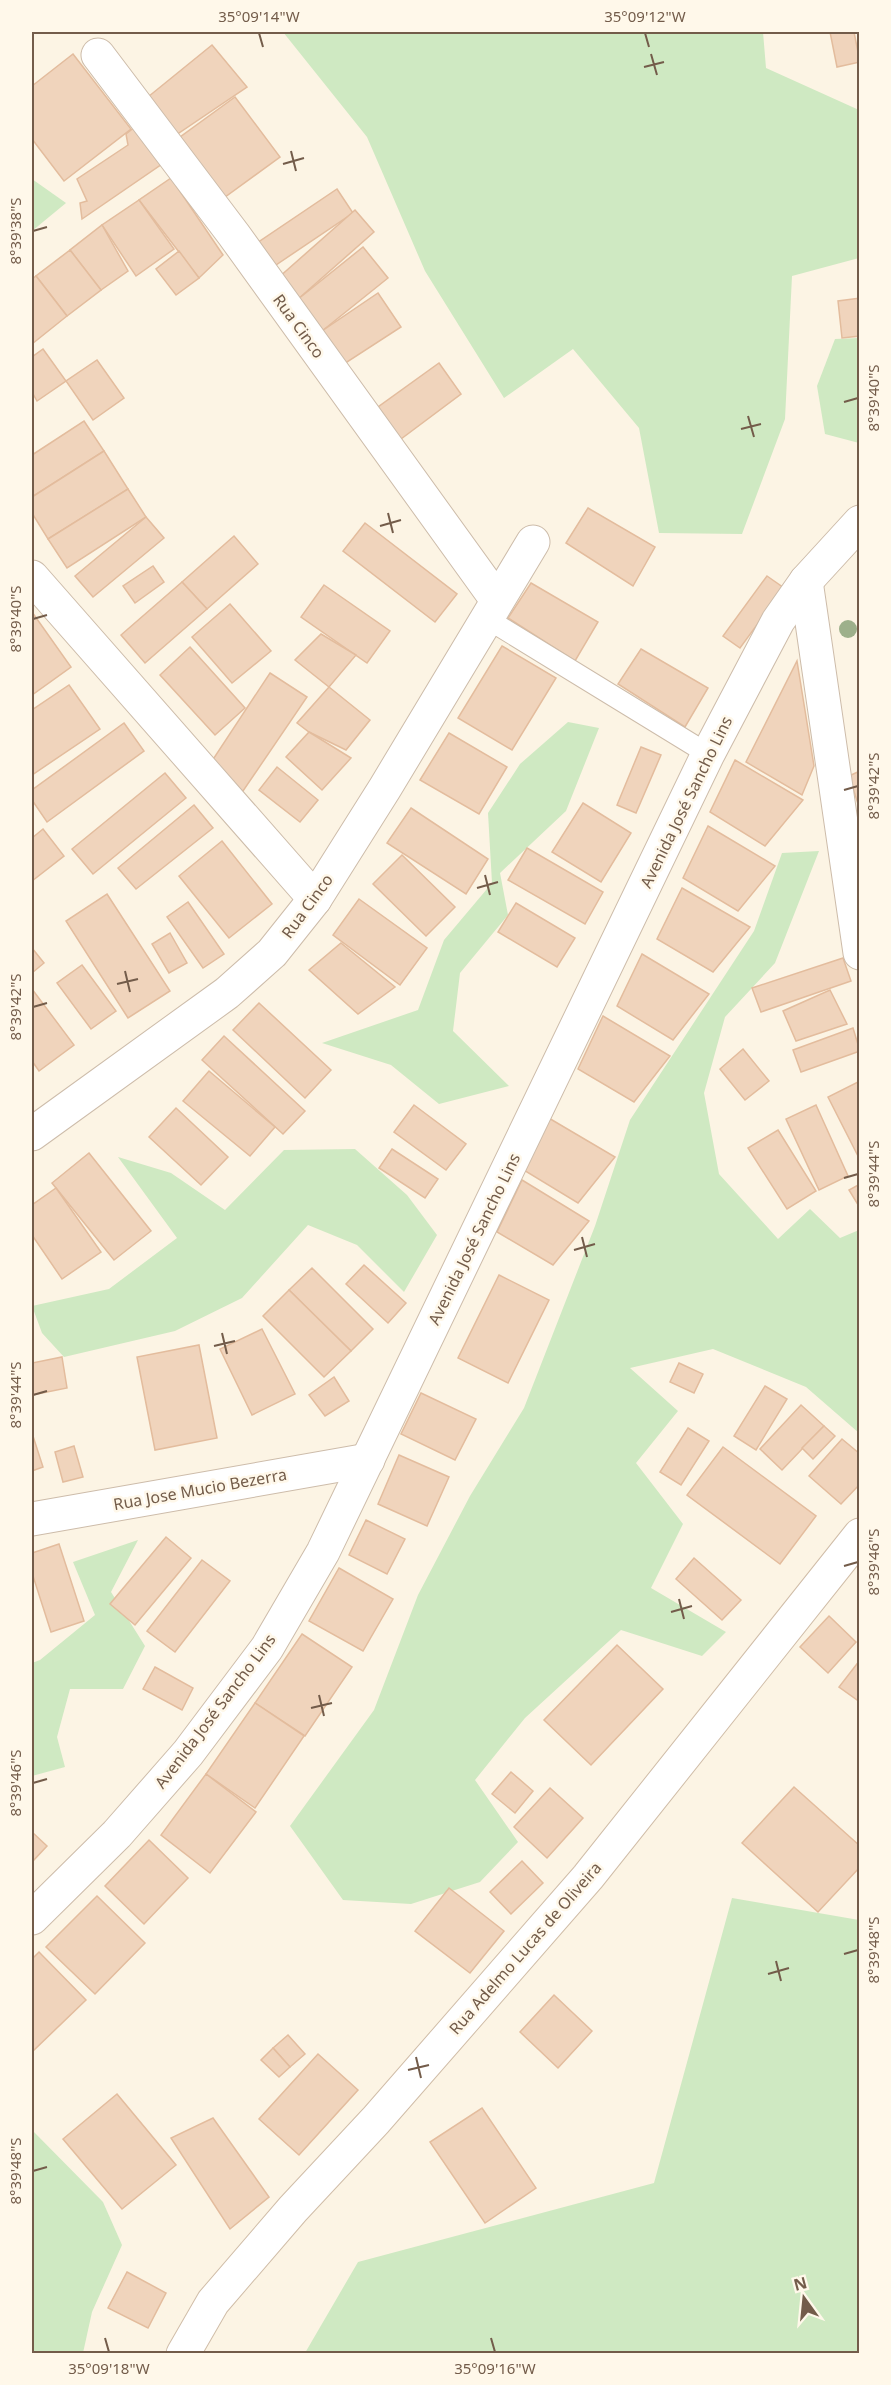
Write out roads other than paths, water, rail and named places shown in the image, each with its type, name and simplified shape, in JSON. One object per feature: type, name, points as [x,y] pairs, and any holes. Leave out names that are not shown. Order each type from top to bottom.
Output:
[{"type":"street","name":"Rua Cinco","points":[[98,55],[234,235],[491,609]]},
{"type":"street","name":"Avenida José Sancho Lins","points":[[32,1918],[117,1834],[172,1771],[267,1648],[323,1552],[708,754],[777,621],[806,581],[860,522]]},
{"type":"street","name":"Rua Cinco","points":[[32,1134],[227,993],[272,953],[315,899],[385,788],[533,542]]},
{"type":"street","points":[[32,577],[315,899]]},
{"type":"street","points":[[806,581],[860,953]]},
{"type":"street","name":"Rua Jose Mucio Bezerra","points":[[32,1519],[368,1460]]},
{"type":"street","name":"Rua Adelmo Lucas de Oliveira","points":[[183,2354],[213,2302],[293,2209],[376,2120],[588,1877],[860,1535]]},
{"type":"lane","points":[[491,609],[708,754]]}]
